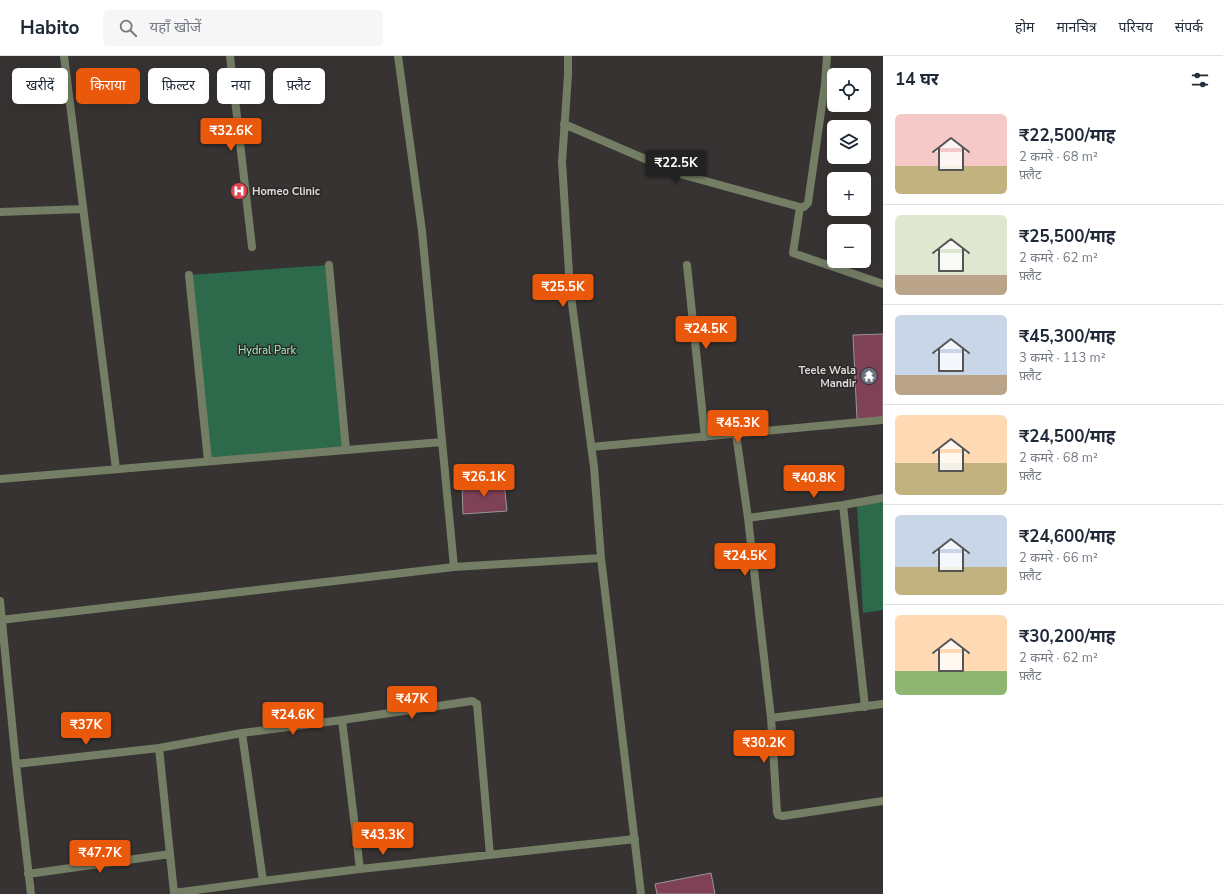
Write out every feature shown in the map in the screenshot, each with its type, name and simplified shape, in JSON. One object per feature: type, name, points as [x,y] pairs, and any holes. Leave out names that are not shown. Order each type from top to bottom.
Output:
[{"type":"street","points":[[64,56],[116,469]]},
{"type":"street","points":[[230,56],[252,247]]},
{"type":"street","points":[[398,56],[422,231],[454,567]]},
{"type":"street","points":[[568,56],[562,162],[570,289],[591,447],[601,558],[641,894]]},
{"type":"street","points":[[564,124],[680,174],[804,207],[808,203],[825,84],[827,56]]},
{"type":"street","points":[[800,206],[792,253],[883,284]]},
{"type":"street","points":[[0,212],[83,209]]},
{"type":"street","points":[[329,265],[346,450]]},
{"type":"street","points":[[687,265],[705,437]]},
{"type":"street","points":[[189,276],[208,461]]},
{"type":"street","points":[[591,447],[883,420]]},
{"type":"street","points":[[736,434],[748,518],[771,718],[776,812],[778,815],[783,816],[883,801]]},
{"type":"street","points":[[0,478],[442,442]]},
{"type":"street","points":[[748,518],[883,498]]},
{"type":"street","points":[[843,505],[865,707]]},
{"type":"street","points":[[1,620],[454,567],[601,558]]},
{"type":"street","points":[[0,601],[16,764],[31,894]]},
{"type":"street","points":[[16,764],[159,748],[242,733],[472,701],[477,704],[490,855]]},
{"type":"street","points":[[771,718],[883,704]]},
{"type":"street","points":[[342,720],[360,869]]},
{"type":"street","points":[[242,733],[263,881]]},
{"type":"street","points":[[159,748],[174,893],[360,869],[635,839]]},
{"type":"street","points":[[28,874],[170,854]]},
{"type":"green space","name":"Hydral Park","points":[[329,265],[346,450],[208,461],[189,275]]},
{"type":"green space","points":[[883,502],[883,610],[863,613],[857,505]]},
{"type":"building","name":"Teele Wala Mandir","points":[[883,334],[883,418],[857,419],[853,335]]},
{"type":"building","points":[[504,482],[507,511],[463,514],[462,484]]},
{"type":"building","points":[[711,873],[715,894],[657,894],[655,884]]},
{"type":"place","name":"Homeo Clinic","points":[[239,191]]},
{"type":"place","name":"Teele Wala Mandir","points":[[869,376]]}]
